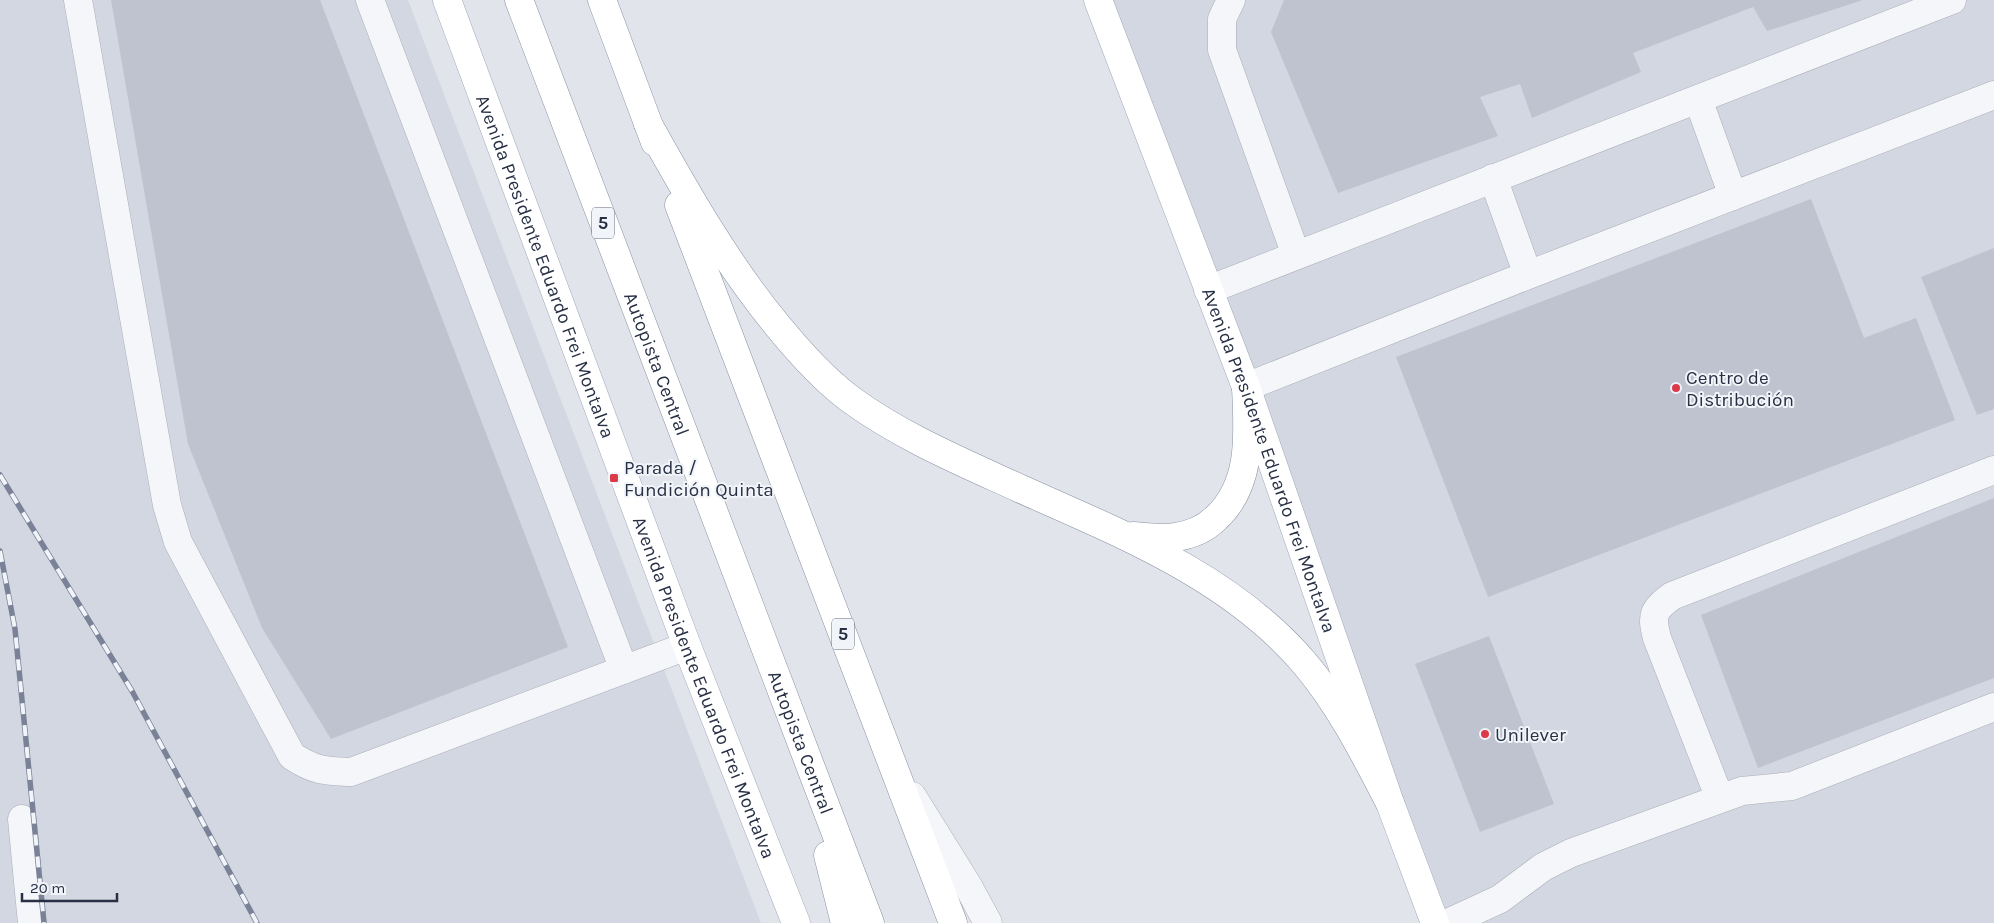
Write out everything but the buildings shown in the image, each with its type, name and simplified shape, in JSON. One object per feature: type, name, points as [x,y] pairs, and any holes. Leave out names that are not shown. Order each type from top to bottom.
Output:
[{"type":"main road","name":"Avenida Presidente Eduardo Frei Montalva","points":[[447,0],[687,646],[796,923]]},
{"type":"main road","name":"Autopista Central","points":[[519,0],[870,923]]},
{"type":"main road","name":"5","points":[[602,0],[953,923]]},
{"type":"main road","name":"Avenida Presidente Eduardo Frei Montalva","points":[[1098,0],[1246,387],[1390,803],[1435,923]]},
{"type":"main road","points":[[648,124],[703,222],[729,262],[770,316],[817,372],[868,412],[917,440],[1124,535],[1216,587],[1260,620],[1279,636],[1304,663],[1337,706],[1390,803]]},
{"type":"main road","points":[[1124,535],[1157,538],[1189,534],[1210,524],[1229,504],[1240,481],[1246,456],[1248,439],[1246,387]]},
{"type":"main road","points":[[800,742],[845,923]]},
{"type":"lane","points":[[78,0],[167,505],[178,542],[292,756],[305,765],[323,772],[351,772],[687,646]]},
{"type":"lane","points":[[370,0],[624,670]]},
{"type":"lane","points":[[1231,0],[1222,20],[1222,50],[1296,255]]},
{"type":"lane","points":[[1208,290],[1952,0]]},
{"type":"lane","points":[[1246,387],[1528,275],[1994,95]]},
{"type":"lane","points":[[1698,99],[1733,196]]},
{"type":"lane","points":[[1493,178],[1528,275]]},
{"type":"lane","points":[[1720,799],[1657,638],[1653,622],[1657,607],[1672,596],[1994,470]]},
{"type":"lane","points":[[1448,923],[1500,899],[1543,867],[1572,853],[1742,791],[1792,786],[1994,708]]},
{"type":"lane","points":[[892,764],[968,886],[988,923]]},
{"type":"lane","points":[[22,820],[32,923]]},
{"type":"shaded area","points":[[0,0],[408,0],[761,923],[0,923]]},
{"type":"shaded area","points":[[1109,0],[1994,0],[1994,923],[1446,923]]},
{"type":"railway","points":[[0,475],[132,691],[257,923]]},
{"type":"railway","points":[[0,551],[15,629],[44,923]]},
{"type":"place","name":"Centro de Distribución","points":[[1676,388]]},
{"type":"place","name":"Parada / Fundición Quinta","points":[[614,478]]},
{"type":"place","name":"Unilever","points":[[1485,734]]}]
